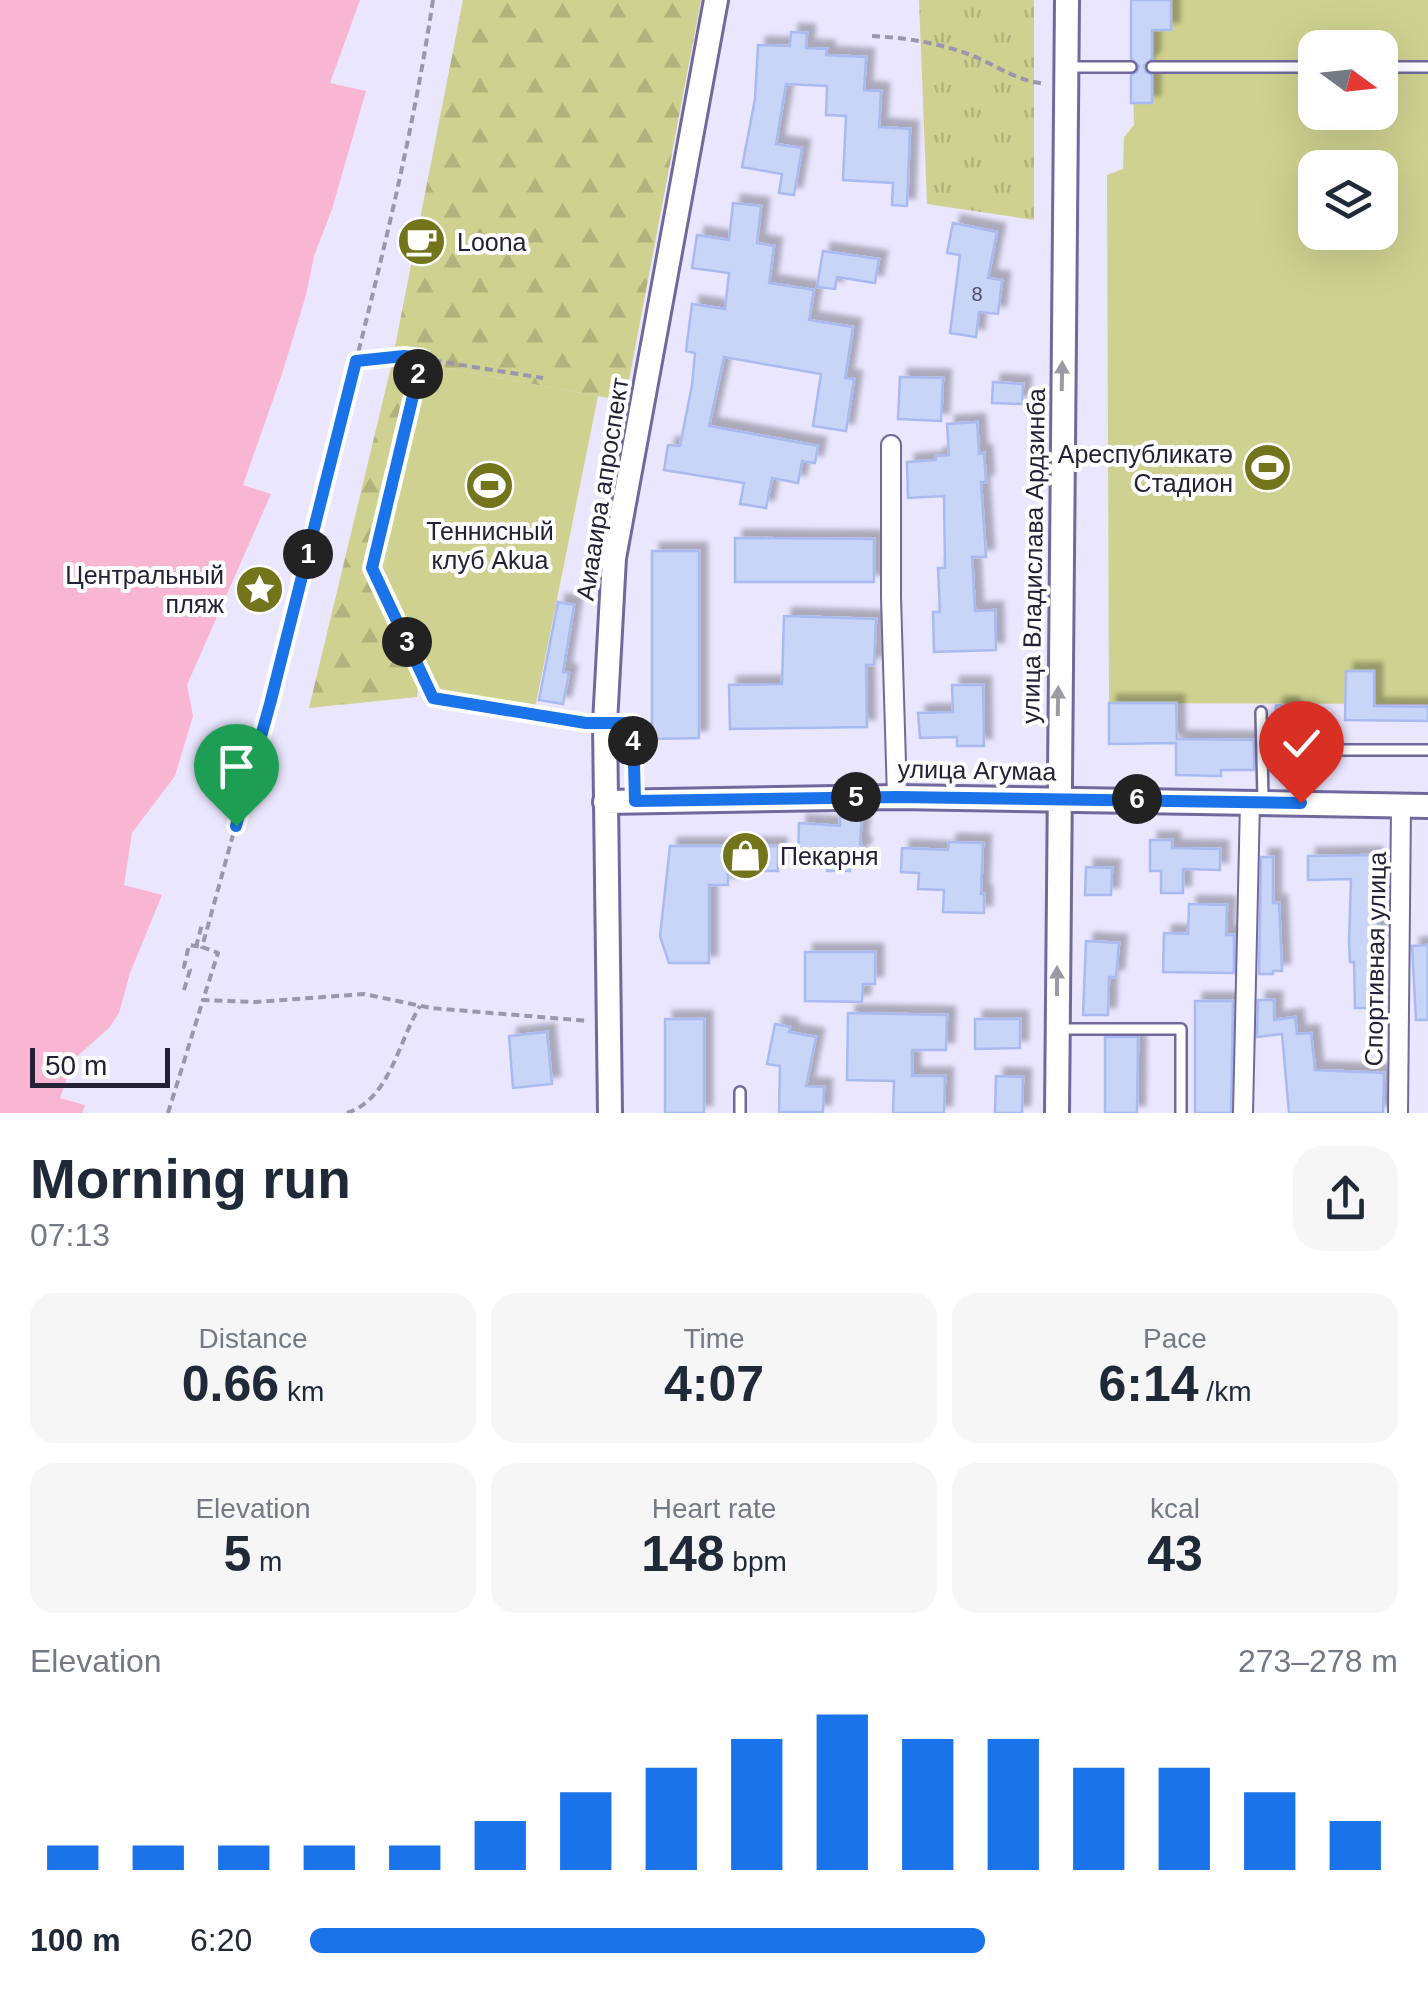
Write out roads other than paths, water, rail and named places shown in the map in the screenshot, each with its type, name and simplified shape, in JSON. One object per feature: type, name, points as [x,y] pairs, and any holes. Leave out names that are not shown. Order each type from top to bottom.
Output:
[{"type":"main road","name":"Аиааира апроспект","points":[[610,1113],[605,723],[614,558],[716,0]]},
{"type":"main road","name":"улица Владислава Ардзинба","points":[[1057,1113],[1067,0]]},
{"type":"main road","name":"улица Агумаа","points":[[605,802],[898,797],[1428,806]]},
{"type":"street","points":[[891,445],[891,597],[898,797]]},
{"type":"street","points":[[1243,1113],[1257,802]]},
{"type":"street","name":"Спортивная улица","points":[[1398,1113],[1401,806]]},
{"type":"lane","points":[[1066,76],[1131,66]]},
{"type":"lane","points":[[1152,67],[1298,67]]},
{"type":"lane","points":[[1398,67],[1428,67]]},
{"type":"lane","points":[[1257,802],[1261,712]]},
{"type":"lane","points":[[1301,803],[1302,750],[1428,750]]},
{"type":"lane","points":[[1057,1029],[1181,1029],[1181,1113]]},
{"type":"lane","points":[[740,1092],[740,1113]]},
{"type":"place","name":"Loona","points":[[422,242]]},
{"type":"place","name":"Ареспубликатә Стадион","points":[[1268,468]]},
{"type":"place","name":"Теннисный клуб Akua","points":[[490,485]]},
{"type":"place","name":"Центральный пляж","points":[[259,589]]},
{"type":"place","name":"Пекарня","points":[[745,856]]}]
